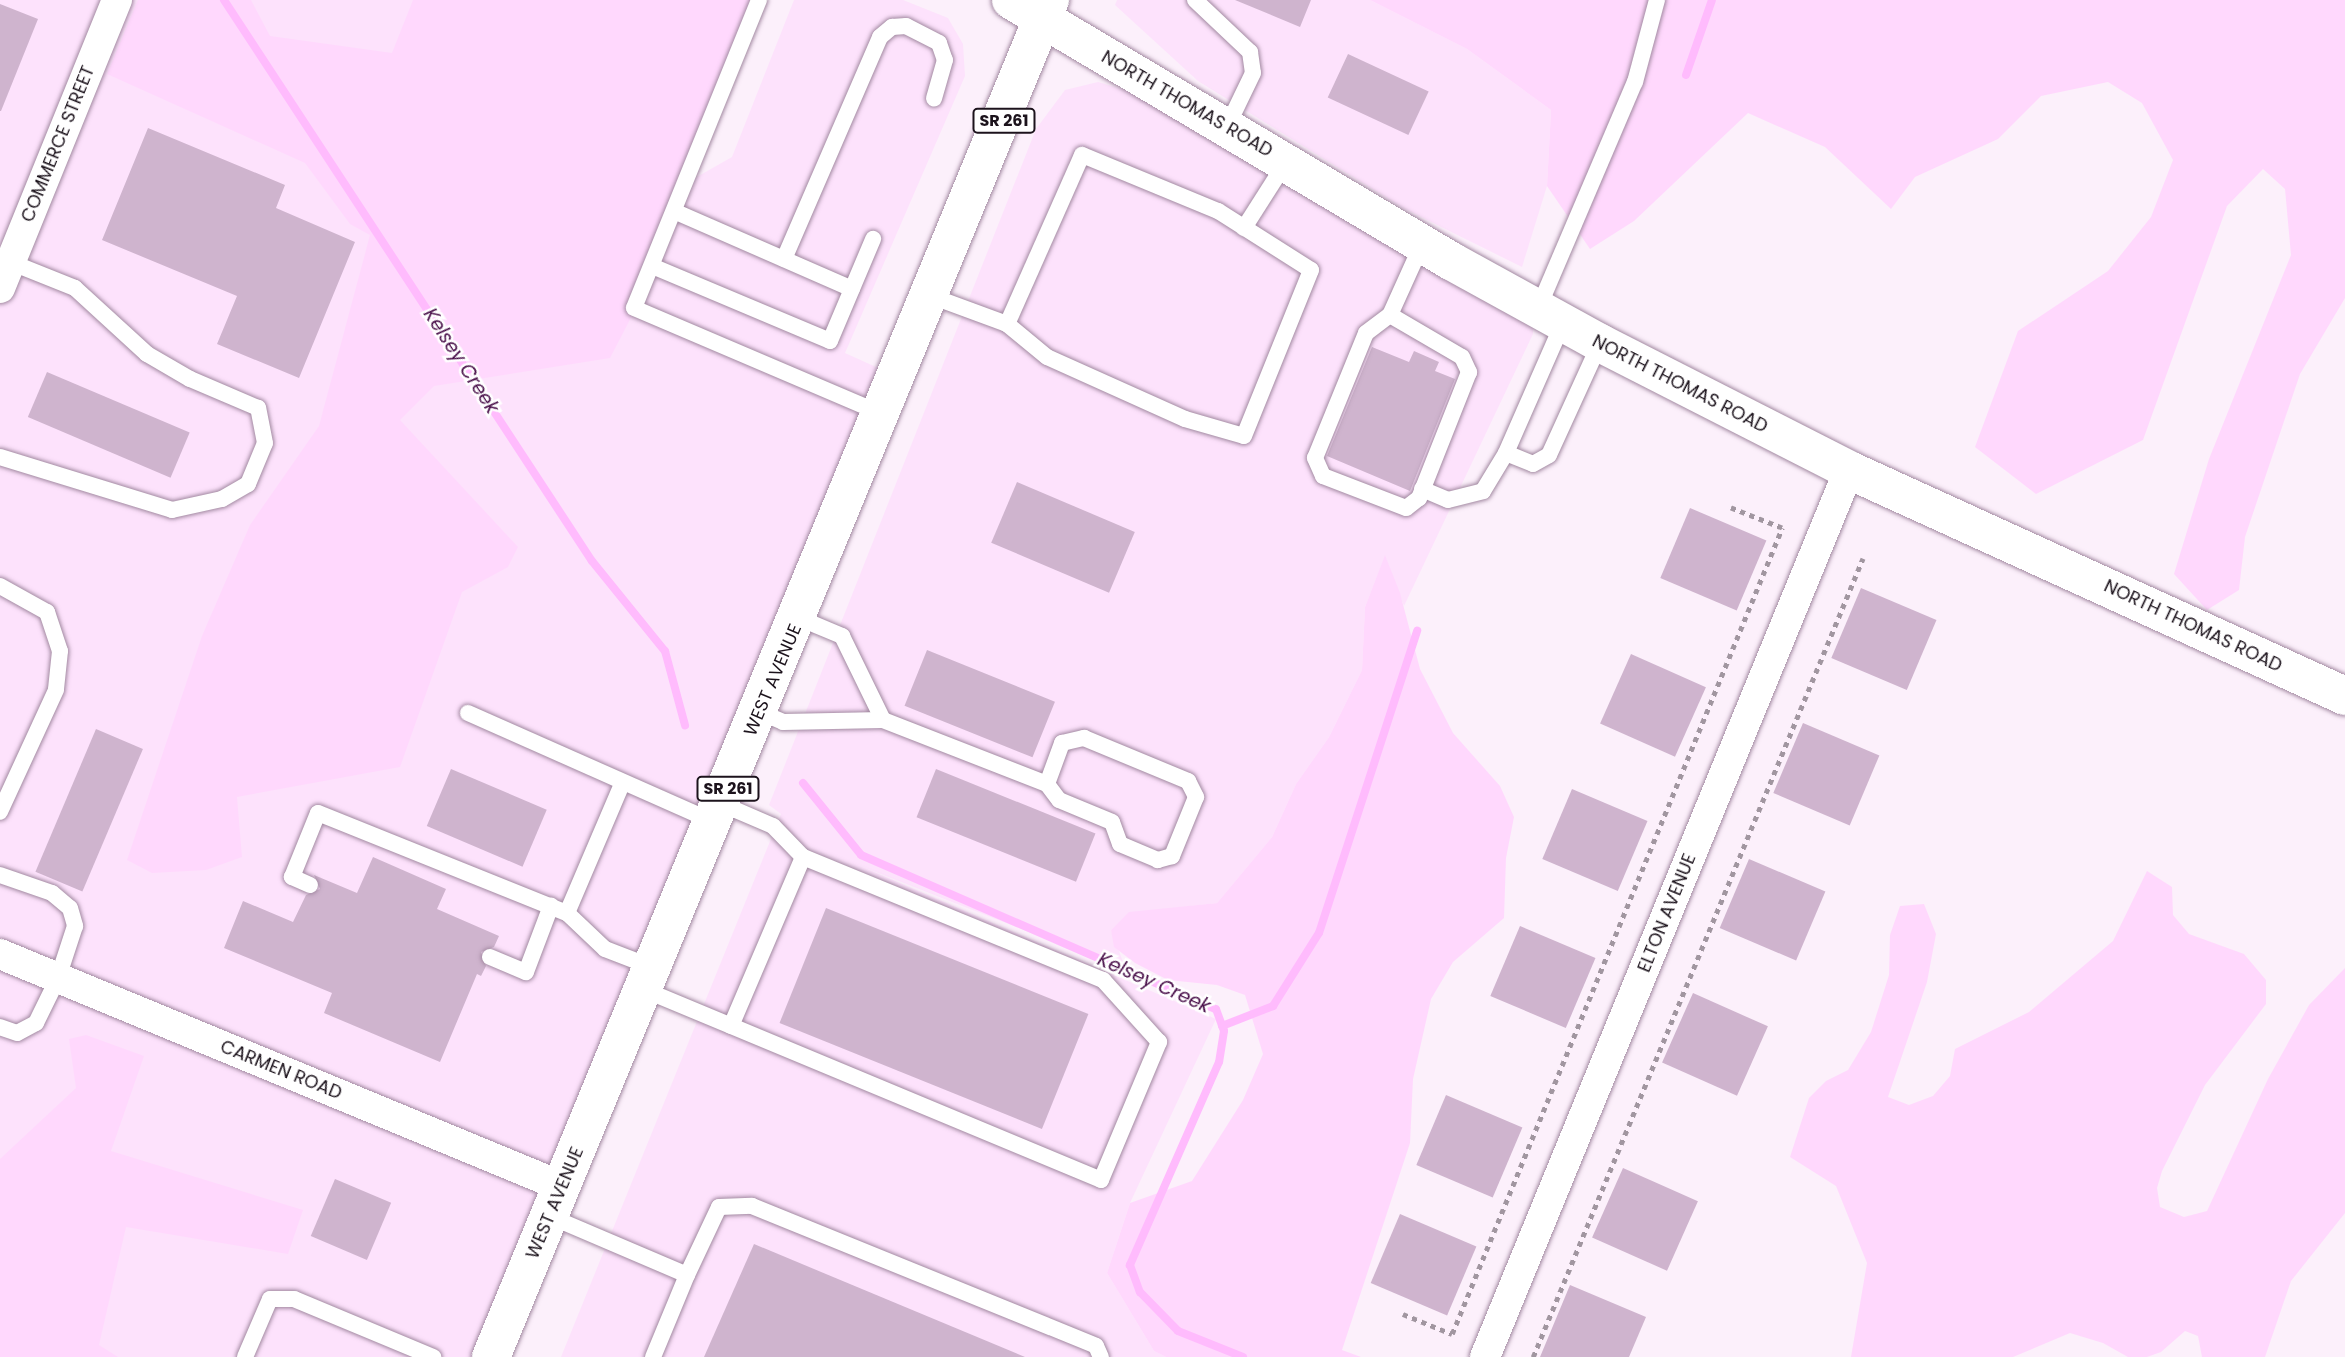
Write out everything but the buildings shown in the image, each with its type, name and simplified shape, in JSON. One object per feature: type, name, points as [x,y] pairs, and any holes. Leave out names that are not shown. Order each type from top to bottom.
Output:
[{"type":"street","name":"COMMERCE STREET","points":[[5,271],[117,0]]},
{"type":"street","name":"NORTH THOMAS ROAD","points":[[1034,6],[1227,127],[1422,244],[1600,343],[1849,470],[2345,696]]},
{"type":"street","name":"WEST AVENUE","points":[[491,1357],[931,296],[1034,6]]},
{"type":"street","name":"ELTON AVENUE","points":[[1485,1357],[1849,470]]},
{"type":"street","name":"CARMEN ROAD","points":[[0,954],[555,1201]]},
{"type":"lane","points":[[759,0],[676,212],[634,308],[882,414]]},
{"type":"lane","points":[[1195,0],[1250,52],[1253,73],[1227,127]]},
{"type":"lane","points":[[1422,489],[1448,500],[1483,491],[1506,453],[1551,316],[1635,82],[1657,0]]},
{"type":"lane","points":[[784,259],[880,37],[892,27],[906,26],[939,43],[945,60],[934,98]]},
{"type":"lane","points":[[931,296],[1007,324],[1047,357],[1185,419],[1244,436],[1311,270],[1218,211],[1082,155],[1007,324]]},
{"type":"lane","points":[[1244,228],[1286,162]]},
{"type":"lane","points":[[676,212],[852,289]]},
{"type":"lane","points":[[652,266],[830,341],[873,239]]},
{"type":"lane","points":[[1390,315],[1462,357],[1469,372],[1422,489],[1406,508],[1323,476],[1315,458],[1366,333],[1390,315],[1422,244]]},
{"type":"lane","points":[[0,457],[172,510],[222,499],[248,484],[265,443],[258,408],[179,373],[147,354],[75,288],[5,271]]},
{"type":"lane","points":[[1506,453],[1533,464],[1549,455],[1600,343]]},
{"type":"lane","points":[[0,586],[47,612],[61,651],[55,690],[0,812]]},
{"type":"lane","points":[[799,618],[842,636],[883,720]]},
{"type":"lane","points":[[760,712],[783,722],[883,720],[1046,784],[1059,800],[1112,822],[1120,844],[1158,860],[1172,856],[1196,797],[1188,781],[1084,738],[1062,743],[1046,784]]},
{"type":"lane","points":[[310,885],[292,877],[318,813],[567,912],[605,949],[649,979],[731,1026],[1101,1180],[1159,1042],[1103,980],[803,857],[772,826],[718,813],[623,782],[468,713]]},
{"type":"lane","points":[[567,912],[623,782]]},
{"type":"lane","points":[[731,1026],[803,857]]},
{"type":"lane","points":[[0,875],[52,893],[69,908],[75,926],[58,978],[36,1023],[17,1033],[0,1027]]},
{"type":"lane","points":[[490,957],[526,972],[551,906]]},
{"type":"lane","points":[[555,1201],[687,1275]]},
{"type":"lane","points":[[653,1357],[687,1275],[719,1208],[752,1206],[1096,1346],[1101,1357]]},
{"type":"lane","points":[[244,1357],[270,1299],[294,1299],[433,1357]]},
{"type":"path","points":[[1403,1314],[1452,1334],[1782,528],[1731,508]]},
{"type":"path","points":[[1533,1357],[1863,558]]},
{"type":"shaded area","points":[[0,0],[759,0],[688,182],[732,157],[794,0],[903,0],[948,18],[963,44],[965,76],[845,353],[898,377],[491,1357],[0,1357]]},
{"type":"shaded area","points":[[138,0],[251,0],[270,36],[392,53],[413,0],[759,0],[636,308],[610,358],[434,386],[400,420],[518,547],[508,567],[462,592],[400,767],[237,797],[242,857],[206,870],[152,873],[127,860],[202,636],[250,525],[319,426],[370,235],[350,224],[305,163],[107,74]]},
{"type":"shaded area","points":[[1117,0],[1370,0],[1467,49],[1551,110],[1547,186],[1522,267],[1403,208],[1198,81],[1115,5]]},
{"type":"shaded area","points":[[1370,0],[2345,0],[2345,298],[2300,374],[2245,537],[2239,590],[2207,610],[2174,574],[2209,459],[2291,255],[2285,189],[2263,169],[2227,206],[2143,440],[2036,494],[1975,447],[2018,331],[2108,271],[2151,217],[2173,160],[2142,103],[2108,82],[2041,96],[1998,139],[1915,177],[1891,209],[1825,147],[1748,113],[1634,221],[1590,249],[1547,186],[1551,110],[1467,49]]},
{"type":"shaded area","points":[[1098,82],[1152,98],[1533,322],[1533,334],[1404,606],[1385,556],[1365,607],[1362,670],[1329,737],[1296,784],[1272,837],[1217,903],[1129,913],[1111,930],[1126,970],[858,865],[1216,1019],[1130,1203],[1107,1273],[1154,1351],[1166,1357],[561,1357],[781,814],[769,805],[1036,129],[1065,90]]},
{"type":"shaded area","points":[[1385,555],[1400,593],[1420,669],[1453,733],[1500,786],[1514,817],[1506,858],[1504,918],[1453,962],[1431,999],[1413,1079],[1410,1143],[1342,1350],[1361,1357],[1166,1357],[1154,1351],[1107,1273],[1130,1203],[1192,1181],[1243,1100],[1263,1054],[1245,995],[1217,985],[1168,980],[1135,963],[1114,947],[1111,930],[1129,912],[1217,903],[1272,837],[1296,784],[1329,737],[1362,670],[1365,607]]},
{"type":"shaded area","points":[[2147,871],[2172,887],[2173,915],[2189,934],[2244,954],[2266,980],[2266,1004],[2205,1085],[2162,1171],[2157,1188],[2160,1207],[2184,1217],[2207,1211],[2268,1079],[2309,1005],[2345,968],[2345,1213],[2291,1281],[2265,1357],[2202,1357],[2198,1336],[2185,1331],[2161,1352],[2147,1357],[2128,1357],[2103,1343],[2070,1333],[2013,1357],[1851,1357],[1867,1263],[1836,1186],[1790,1157],[1809,1098],[1826,1081],[1848,1070],[1871,1032],[1889,975],[1890,935],[1900,906],[1924,904],[1936,934],[1927,982],[1888,1097],[1909,1105],[1933,1096],[1950,1076],[1955,1049],[2029,1012],[2113,941]]},
{"type":"shaded area","points":[[86,1035],[144,1056],[111,1151],[303,1210],[288,1254],[126,1227],[99,1345],[118,1357],[0,1357],[0,1159],[76,1088],[69,1039]]},
{"type":"waterway","name":"Kelsey Creek","points":[[224,0],[592,561],[665,651],[685,725]]},
{"type":"waterway","points":[[1686,75],[1712,0]]},
{"type":"waterway","points":[[1222,1026],[1273,1006],[1319,933],[1417,631]]},
{"type":"waterway","name":"Kelsey Creek","points":[[803,783],[861,855],[1216,1009],[1224,1031],[1219,1062],[1130,1265],[1140,1292],[1178,1331],[1243,1357]]}]
